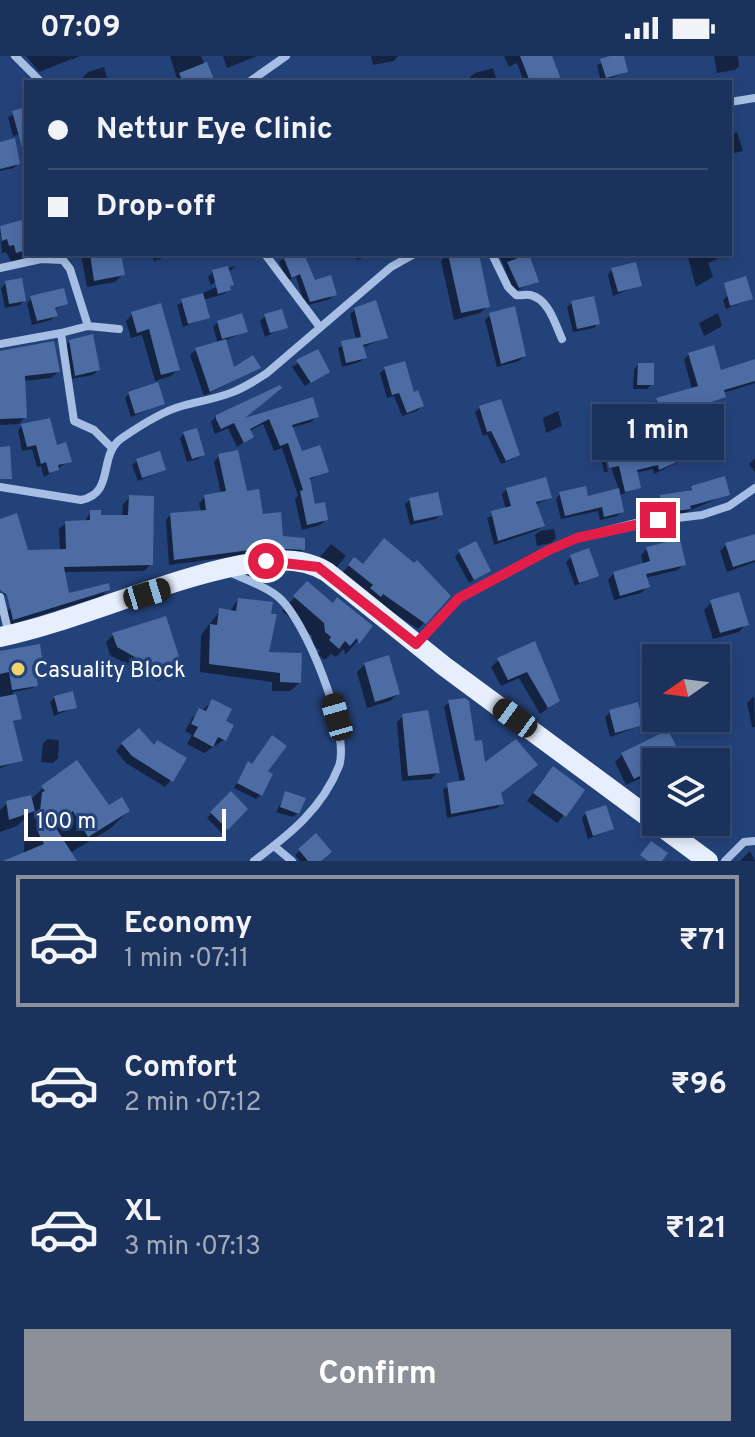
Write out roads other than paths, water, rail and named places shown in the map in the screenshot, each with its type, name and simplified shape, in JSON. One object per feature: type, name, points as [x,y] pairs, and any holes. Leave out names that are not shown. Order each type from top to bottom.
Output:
[{"type":"main road","points":[[5,636],[224,570],[280,560],[318,567],[416,644],[708,861]]},
{"type":"street","points":[[15,56],[39,80]]},
{"type":"street","points":[[252,80],[286,56]]},
{"type":"street","points":[[732,102],[755,98]]},
{"type":"street","points":[[266,256],[319,326]]},
{"type":"street","points":[[0,487],[81,500],[93,498],[101,490],[112,448],[121,439],[181,406],[212,401],[247,386],[267,373],[391,267],[410,256]]},
{"type":"street","points":[[493,256],[508,287],[516,295],[529,295],[552,313],[562,339]]},
{"type":"street","points":[[0,268],[41,259],[63,260],[70,269],[88,326]]},
{"type":"street","points":[[0,344],[88,326],[119,329]]},
{"type":"street","points":[[61,333],[74,421],[94,430],[112,448]]},
{"type":"street","points":[[416,644],[459,598],[549,550],[577,538],[635,523],[702,515],[729,506],[755,488]]},
{"type":"street","points":[[224,570],[277,596],[290,611],[327,682],[337,717],[341,762],[324,798],[297,829],[254,861]]},
{"type":"street","points":[[0,597],[5,636]]},
{"type":"street","points":[[725,861],[744,842],[755,841]]},
{"type":"street","points":[[274,846],[292,861]]},
{"type":"place","name":"Casuality Block","points":[[18,669]]}]
